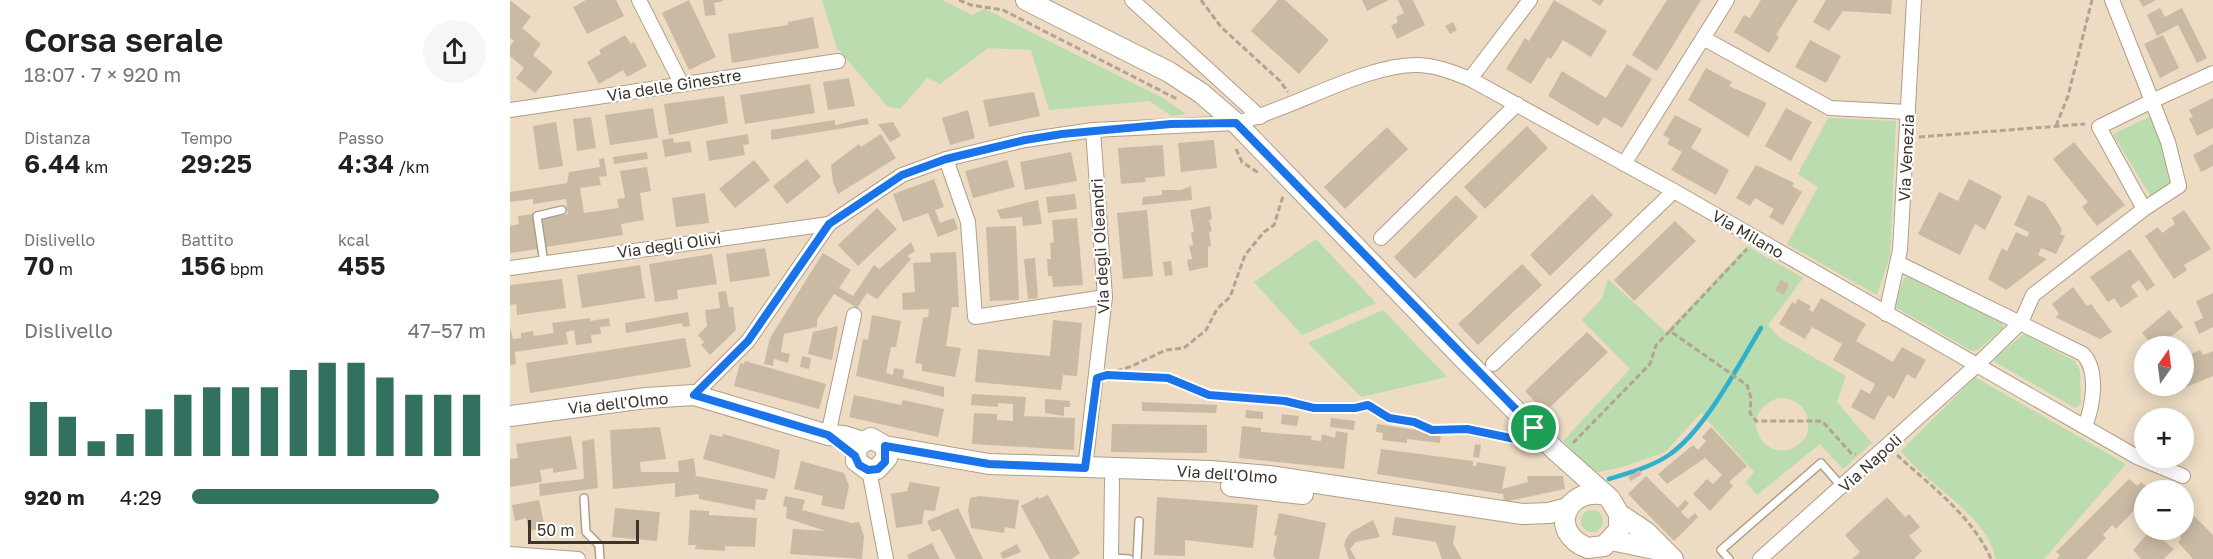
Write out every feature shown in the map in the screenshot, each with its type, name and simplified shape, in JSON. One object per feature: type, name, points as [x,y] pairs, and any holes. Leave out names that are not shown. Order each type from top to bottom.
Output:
[{"type":"street","points":[[639,0],[681,83]]},
{"type":"street","points":[[1026,0],[1169,72],[1202,93],[1236,123],[1527,434],[1560,443],[1617,507],[1618,530],[1606,548]]},
{"type":"street","points":[[1132,0],[1260,117]]},
{"type":"street","points":[[1470,79],[1530,0]]},
{"type":"street","points":[[1624,164],[1727,0]]},
{"type":"street","name":"Via Venezia","points":[[1886,314],[1898,263],[1914,0]]},
{"type":"street","points":[[2021,322],[2033,295],[2144,209],[2179,186],[2168,142],[2112,0]]},
{"type":"street","points":[[1703,38],[1830,108],[1908,112]]},
{"type":"street","name":"Via delle Ginestre","points":[[510,110],[838,61]]},
{"type":"street","name":"Via Milano","points":[[829,224],[902,175],[946,159],[1025,140],[1094,130],[1236,123],[1260,117],[1359,78],[1405,66],[1440,68],[1470,79],[1674,191],[2137,457],[2183,476]]},
{"type":"street","points":[[2144,209],[2098,127],[2213,74]]},
{"type":"street","points":[[1381,238],[1516,104]]},
{"type":"street","name":"Via degli Oleandri","points":[[1085,468],[1105,297],[1094,130]]},
{"type":"street","points":[[946,159],[968,222],[975,317],[1105,297]]},
{"type":"street","points":[[1493,364],[1674,191]]},
{"type":"street","points":[[694,395],[748,341],[829,224]]},
{"type":"street","name":"Via degli Olivi","points":[[510,268],[829,224]]},
{"type":"street","points":[[1898,263],[2021,322],[2087,358],[2092,373],[2091,409],[2085,426]]},
{"type":"street","points":[[828,435],[854,315]]},
{"type":"street","name":"Via Napoli","points":[[1760,559],[1842,487],[1864,459],[1890,450],[2021,322]]},
{"type":"street","name":"Via dell'Olmo","points":[[510,416],[646,398],[694,395],[828,435],[844,436],[858,448],[876,438],[886,452],[969,473],[1208,483],[1285,491],[1503,525],[1546,527],[1567,532]]},
{"type":"street","points":[[1560,443],[1571,475],[1573,503],[1565,520],[1567,532],[1585,553],[1588,548],[1606,548],[1668,555]]},
{"type":"street","points":[[858,448],[859,465],[869,470],[882,466],[886,452]]},
{"type":"street","name":"Via dell'Olmo","points":[[886,452],[989,464],[1210,471],[1269,476],[1522,514],[1549,513],[1589,493],[1605,495]]},
{"type":"street","points":[[869,470],[886,559]]},
{"type":"street","points":[[1111,558],[1112,480]]},
{"type":"street","points":[[1618,514],[1646,532],[1668,555]]},
{"type":"street","points":[[510,554],[578,559]]},
{"type":"lane","points":[[544,263],[537,216],[562,210]]},
{"type":"lane","points":[[1729,559],[1721,550],[1821,463],[1842,487]]},
{"type":"lane","points":[[584,498],[586,532],[599,544],[600,559]]},
{"type":"lane","points":[[1137,559],[1139,521]]},
{"type":"lane","points":[[1111,558],[1130,559]]},
{"type":"path","points":[[959,0],[971,5],[1004,9],[1181,102]]},
{"type":"path","points":[[1201,0],[1221,27],[1283,84],[1293,104]]},
{"type":"path","points":[[2056,126],[2068,96],[2092,0]]},
{"type":"path","points":[[1907,138],[2091,123],[2098,127]]},
{"type":"path","points":[[1233,142],[1242,162],[1261,174]]},
{"type":"path","points":[[1276,189],[1291,205]]},
{"type":"path","points":[[1283,196],[1274,225],[1264,232],[1245,255],[1230,297],[1217,309],[1206,330],[1184,348],[1166,350],[1107,375],[1168,378],[1209,395],[1285,401],[1314,408],[1355,408],[1368,405],[1389,418],[1414,422],[1432,430],[1467,429],[1527,434]]},
{"type":"path","points":[[1560,443],[1573,444],[1650,364],[1656,345],[1756,239]]},
{"type":"path","points":[[1670,331],[1749,389],[1750,413],[1756,421],[1822,421],[1851,453],[1864,459]]},
{"type":"path","points":[[1512,432],[1527,434]]},
{"type":"path","points":[[1890,450],[1944,497],[1984,544],[1991,559]]},
{"type":"green space","points":[[822,0],[942,0],[972,15],[985,9],[1163,98],[1186,114],[1172,116],[1149,101],[1049,110],[1031,50],[988,48],[940,84],[927,78],[900,109],[888,107],[837,48]]},
{"type":"green space","points":[[2154,115],[2175,184],[2156,195],[2150,195],[2113,134]]},
{"type":"green space","points":[[1828,118],[1896,121],[1890,255],[1877,295],[1787,244],[1818,187],[1798,174]]},
{"type":"green space","points":[[1316,239],[1376,303],[1302,335],[1254,282]]},
{"type":"green space","points":[[1747,246],[1803,278],[1768,325],[1780,338],[1846,376],[1837,402],[1872,443],[1843,469],[1820,444],[1757,495],[1746,482],[1754,472],[1701,413],[1665,452],[1623,467],[1593,473],[1563,441],[1630,369],[1582,320],[1602,298],[1608,279],[1666,332]],"holes":[[[1778,398],[1786,398],[1804,409],[1808,429],[1806,437],[1793,448],[1781,451],[1770,447],[1761,439],[1757,429],[1757,417],[1764,406]]]},
{"type":"green space","points":[[1908,277],[2002,323],[2003,328],[1978,350],[1972,351],[1897,308],[1895,305],[1904,278]]},
{"type":"green space","points":[[1383,310],[1447,377],[1361,397],[1308,343]]},
{"type":"green space","points":[[2024,334],[2075,361],[2080,371],[2081,404],[2075,408],[1995,362],[1994,358]]},
{"type":"green space","points":[[1975,377],[2126,464],[2044,559],[1996,559],[1981,528],[1901,451]]},
{"type":"green space","points":[[1592,510],[1600,513],[1603,521],[1600,529],[1592,532],[1584,529],[1581,521],[1584,513]]},
{"type":"building","points":[[510,0],[531,17],[522,28],[541,44],[533,55],[553,72],[535,93],[516,78],[524,68],[510,56],[510,46],[514,41],[510,38]]},
{"type":"building","points":[[586,0],[616,0],[624,16],[587,34],[573,7]]},
{"type":"building","points":[[689,0],[716,57],[689,70],[662,13]]},
{"type":"building","points":[[703,0],[723,1],[714,3],[716,15],[705,16]]},
{"type":"building","points":[[1278,0],[1285,0],[1329,40],[1299,74],[1251,31]]},
{"type":"building","points":[[1362,0],[1389,0],[1367,11]]},
{"type":"building","points":[[1398,0],[1413,0],[1425,25],[1397,39],[1391,26],[1398,22],[1396,17],[1404,13]]},
{"type":"building","points":[[1554,0],[1607,31],[1591,57],[1563,40],[1551,59],[1548,57],[1531,84],[1506,69],[1525,38],[1529,41]]},
{"type":"building","points":[[1591,0],[1604,0],[1600,6]]},
{"type":"building","points":[[1667,0],[1701,0],[1657,71],[1632,55]]},
{"type":"building","points":[[1761,0],[1798,0],[1776,35],[1779,37],[1769,53],[1734,32],[1744,15],[1750,18]]},
{"type":"building","points":[[1826,0],[1892,0],[1891,14],[1843,11],[1829,31],[1813,22]]},
{"type":"building","points":[[2139,0],[2156,0],[2143,7]]},
{"type":"building","points":[[2160,8],[2165,17],[2182,8],[2207,58],[2197,63],[2178,25],[2157,36],[2147,15]]},
{"type":"building","points":[[813,17],[819,48],[732,63],[728,34],[788,25],[788,22]]},
{"type":"building","points":[[1453,22],[1457,30],[1450,34],[1445,26]]},
{"type":"building","points":[[625,35],[631,44],[634,42],[647,66],[627,77],[623,70],[599,84],[587,62],[601,54],[599,50]]},
{"type":"building","points":[[2163,35],[2179,68],[2160,78],[2144,44]]},
{"type":"building","points":[[1810,40],[1841,56],[1826,83],[1795,67]]},
{"type":"building","points":[[1627,64],[1652,79],[1622,128],[1604,117],[1598,126],[1548,96],[1562,71],[1606,98]]},
{"type":"building","points":[[1706,68],[1732,82],[1729,86],[1767,103],[1748,137],[1688,100]]},
{"type":"building","points":[[849,78],[855,106],[828,110],[823,82]]},
{"type":"building","points":[[810,84],[815,113],[745,124],[740,95]]},
{"type":"building","points":[[1034,92],[1040,116],[989,127],[983,100]]},
{"type":"building","points":[[724,96],[728,123],[669,135],[664,104]]},
{"type":"building","points":[[2213,98],[2213,128],[2197,136],[2189,119],[2193,117],[2189,110]]},
{"type":"building","points":[[653,108],[658,138],[610,145],[605,115]]},
{"type":"building","points":[[1786,108],[1812,122],[1791,161],[1765,146]]},
{"type":"building","points":[[968,110],[975,138],[950,145],[942,118]]},
{"type":"building","points":[[1675,115],[1702,129],[1691,148],[1729,170],[1716,195],[1671,170],[1682,152],[1667,144],[1670,139],[1663,135]]},
{"type":"building","points":[[591,117],[596,148],[577,151],[573,119]]},
{"type":"building","points":[[867,118],[869,124],[771,140],[771,130],[835,120],[835,125]]},
{"type":"building","points":[[556,122],[563,166],[539,170],[533,126]]},
{"type":"building","points":[[893,122],[901,136],[890,142],[878,124]]},
{"type":"building","points":[[1527,126],[1548,148],[1485,209],[1464,187]]},
{"type":"building","points":[[1387,127],[1408,149],[1345,209],[1324,187]]},
{"type":"building","points":[[748,134],[749,144],[743,145],[745,155],[709,161],[706,141]]},
{"type":"building","points":[[881,134],[896,158],[838,194],[833,182],[831,165],[859,144],[861,147]]},
{"type":"building","points":[[673,138],[674,143],[690,141],[692,152],[665,157],[662,140]]},
{"type":"building","points":[[1214,140],[1217,168],[1181,172],[1178,143]]},
{"type":"building","points":[[2074,142],[2125,205],[2097,226],[2082,207],[2088,202],[2053,159]]},
{"type":"building","points":[[2213,144],[2213,166],[2201,172],[2193,155]]},
{"type":"building","points":[[1163,145],[1165,176],[1145,178],[1146,182],[1121,184],[1118,148]]},
{"type":"building","points":[[647,152],[648,159],[614,164],[613,157]]},
{"type":"building","points":[[1071,152],[1077,181],[1025,190],[1020,162]]},
{"type":"building","points":[[604,158],[607,176],[599,177],[601,185],[580,188],[584,213],[619,208],[617,199],[625,198],[620,171],[647,167],[651,191],[640,193],[644,220],[621,224],[623,235],[546,247],[540,219],[568,214],[566,199],[533,204],[533,199],[510,202],[510,192],[567,183],[569,172],[600,167],[599,159]]},
{"type":"building","points":[[807,159],[821,177],[787,204],[773,186]]},
{"type":"building","points":[[754,160],[770,180],[735,208],[719,189]]},
{"type":"building","points":[[1007,160],[1015,187],[973,198],[965,171]]},
{"type":"building","points":[[1756,165],[1794,183],[1792,186],[1802,192],[1783,225],[1769,217],[1774,209],[1755,198],[1750,206],[1736,198]]},
{"type":"building","points":[[934,179],[944,207],[935,210],[940,223],[954,218],[958,229],[938,237],[928,213],[903,222],[893,194]]},
{"type":"building","points":[[1969,179],[2002,196],[1985,230],[1975,224],[1960,255],[1918,234],[1939,192],[1958,201]]},
{"type":"building","points":[[1191,186],[1192,200],[1142,205],[1143,197],[1162,195],[1162,190],[1181,190]]},
{"type":"building","points":[[705,193],[709,223],[676,227],[672,198]]},
{"type":"building","points":[[1075,194],[1077,209],[1048,213],[1046,197]]},
{"type":"building","points":[[1592,194],[1613,215],[1550,276],[1530,255]]},
{"type":"building","points":[[1456,195],[1478,217],[1415,279],[1394,257]]},
{"type":"building","points":[[2028,195],[2045,203],[2062,229],[2060,234],[2065,236],[2056,254],[2041,248],[2038,255],[2047,259],[2006,290],[1988,279],[2002,248],[2007,251],[2016,232],[2027,237],[2029,232],[2014,225]]},
{"type":"building","points":[[1038,200],[1042,224],[1023,226],[1022,217],[1001,219],[997,210]]},
{"type":"building","points":[[1210,206],[1212,219],[1209,220],[1212,231],[1209,232],[1211,246],[1208,247],[1208,267],[1189,271],[1187,260],[1192,259],[1189,246],[1193,245],[1191,233],[1194,232],[1190,210]]},
{"type":"building","points":[[877,208],[897,229],[858,266],[838,245]]},
{"type":"building","points":[[1147,210],[1153,276],[1123,279],[1117,213]]},
{"type":"building","points":[[2184,210],[2211,249],[2184,265],[2187,270],[2174,279],[2145,236],[2158,227],[2162,233],[2175,224],[2172,218]]},
{"type":"building","points":[[533,214],[538,249],[510,253],[510,226],[519,224],[518,216]]},
{"type":"building","points":[[1077,218],[1083,285],[1053,287],[1052,276],[1048,276],[1047,259],[1051,259],[1050,243],[1054,242],[1052,220]]},
{"type":"building","points":[[1675,221],[1696,241],[1634,301],[1614,280]]},
{"type":"building","points":[[1016,226],[1019,300],[990,301],[986,227]]},
{"type":"building","points":[[911,242],[915,251],[907,256],[911,259],[877,299],[867,293],[857,308],[834,294],[817,320],[817,327],[784,334],[781,352],[790,354],[788,363],[774,359],[773,366],[764,364],[770,338],[823,253],[851,270],[839,288],[853,296],[874,265],[879,269]]},
{"type":"building","points":[[765,248],[770,276],[730,282],[726,254]]},
{"type":"building","points":[[2130,249],[2155,285],[2147,291],[2139,280],[2131,286],[2138,296],[2121,308],[2114,298],[2108,302],[2090,277]]},
{"type":"building","points":[[956,252],[959,307],[952,307],[946,346],[961,348],[955,377],[922,371],[922,364],[915,363],[923,318],[928,317],[929,309],[903,310],[902,293],[915,292],[913,263],[931,262],[930,253]]},
{"type":"building","points":[[712,254],[717,284],[677,290],[678,299],[655,302],[649,264]]},
{"type":"building","points":[[1035,258],[1038,298],[1028,299],[1024,259]]},
{"type":"building","points":[[1171,261],[1173,275],[1165,276],[1163,262]]},
{"type":"building","points":[[1522,264],[1542,285],[1478,345],[1458,324]]},
{"type":"building","points":[[640,265],[645,298],[582,308],[577,275]]},
{"type":"building","points":[[562,279],[566,308],[517,315],[516,304],[510,305],[510,285]]},
{"type":"building","points":[[1781,280],[1789,284],[1784,295],[1775,290]]},
{"type":"building","points":[[2073,287],[2087,306],[2091,304],[2112,332],[2100,339],[2055,317],[2059,314],[2052,304]]},
{"type":"building","points":[[726,291],[729,307],[733,307],[736,330],[710,355],[701,345],[704,342],[698,335],[707,326],[705,310],[720,308],[718,292]]},
{"type":"building","points":[[2213,293],[2213,327],[2199,334],[2194,322],[2203,318],[2196,301]]},
{"type":"building","points":[[1821,298],[1866,324],[1856,341],[1893,362],[1902,347],[1926,360],[1915,379],[1907,374],[1894,399],[1888,395],[1874,420],[1851,407],[1861,389],[1870,394],[1875,384],[1833,360],[1842,344],[1812,327],[1805,339],[1779,324],[1792,302],[1795,304],[1798,299],[1811,306],[1809,310],[1813,312]]},
{"type":"building","points":[[2169,310],[2183,327],[2172,336],[2145,336],[2142,333]]},
{"type":"building","points":[[688,312],[690,326],[683,327],[682,323],[626,333],[625,323]]},
{"type":"building","points":[[872,315],[901,321],[896,347],[891,347],[886,373],[893,375],[894,368],[904,370],[903,378],[944,387],[944,397],[856,376],[863,339],[868,340]]},
{"type":"building","points":[[590,318],[590,321],[609,318],[610,326],[600,327],[601,334],[591,335],[592,343],[576,345],[574,330],[566,332],[568,344],[515,352],[516,364],[510,365],[510,328],[513,339],[521,338],[521,333],[533,331],[534,336],[554,333],[552,323]]},
{"type":"building","points":[[1053,320],[1082,323],[1077,376],[1063,375],[1061,390],[975,382],[978,349],[1050,356]]},
{"type":"building","points":[[838,326],[832,360],[808,354],[813,332]]},
{"type":"building","points":[[1587,332],[1608,352],[1545,412],[1525,391]]},
{"type":"building","points":[[685,338],[691,367],[530,393],[526,363]]},
{"type":"building","points":[[2200,350],[2203,355],[2213,351],[2213,376],[2194,384],[2194,353]]},
{"type":"building","points":[[802,356],[811,358],[809,369],[800,367]]},
{"type":"building","points":[[745,361],[826,384],[819,409],[734,386],[740,363],[744,364]]},
{"type":"building","points":[[972,394],[1026,397],[1024,416],[1075,418],[1074,450],[972,444],[974,413],[997,414],[997,420],[1013,421],[1013,404],[998,403],[998,407],[971,405]]},
{"type":"building","points":[[854,395],[901,405],[903,400],[944,409],[938,437],[849,417]]},
{"type":"building","points":[[1045,399],[1070,401],[1070,407],[1064,407],[1064,416],[1045,413]]},
{"type":"building","points":[[1142,402],[1217,405],[1216,413],[1142,411]]},
{"type":"building","points":[[1246,410],[1263,412],[1263,419],[1245,418]]},
{"type":"building","points":[[1282,414],[1299,416],[1297,426],[1281,424]]},
{"type":"building","points":[[1331,418],[1355,421],[1354,430],[1330,427]]},
{"type":"building","points":[[1112,424],[1207,425],[1207,453],[1111,452]]},
{"type":"building","points":[[1377,424],[1441,434],[1440,443],[1407,439],[1407,443],[1382,440],[1383,433],[1376,432]]},
{"type":"building","points":[[1242,426],[1261,428],[1261,432],[1312,436],[1311,440],[1321,441],[1322,434],[1335,438],[1336,431],[1348,433],[1344,469],[1239,458]]},
{"type":"building","points":[[660,427],[666,459],[640,462],[641,472],[679,472],[678,461],[694,458],[696,476],[768,489],[765,500],[756,499],[755,510],[699,499],[699,494],[675,497],[675,483],[613,489],[610,430]]},
{"type":"building","points":[[1711,427],[1747,466],[1729,482],[1733,486],[1710,511],[1693,494],[1707,479],[1713,484],[1722,475],[1705,458],[1667,484],[1658,474],[1693,445],[1698,450],[1706,441],[1702,437]]},
{"type":"building","points":[[710,434],[722,437],[723,434],[780,450],[775,479],[703,459]]},
{"type":"building","points":[[571,436],[577,469],[553,473],[553,468],[540,470],[542,482],[510,487],[510,459],[518,458],[516,444]]},
{"type":"building","points":[[594,439],[598,488],[540,496],[539,484],[584,479],[582,441]]},
{"type":"building","points":[[1475,444],[1481,445],[1479,458],[1473,457]]},
{"type":"building","points":[[1381,449],[1473,461],[1473,466],[1476,466],[1477,462],[1506,467],[1502,489],[1528,482],[1527,476],[1563,476],[1565,489],[1504,502],[1503,494],[1377,474]]},
{"type":"building","points":[[801,461],[844,473],[849,486],[844,510],[821,505],[823,496],[794,489]]},
{"type":"building","points":[[1639,470],[1642,474],[1631,481],[1628,477]]},
{"type":"building","points":[[1646,476],[1678,508],[1685,500],[1689,503],[1681,512],[1688,519],[1695,513],[1698,517],[1674,541],[1628,494]]},
{"type":"building","points":[[2129,479],[2134,483],[2134,510],[2116,529],[2112,525],[2103,535],[2106,538],[2086,559],[2057,559],[2060,555],[2056,552]]},
{"type":"building","points":[[910,482],[940,487],[935,511],[924,510],[922,524],[896,528],[891,494],[907,491]]},
{"type":"building","points":[[1048,495],[1080,553],[1071,559],[1050,559],[1021,506],[1038,497],[1039,499]]},
{"type":"building","points":[[785,496],[805,500],[802,510],[852,523],[859,522],[864,536],[862,559],[790,554],[793,529],[826,531],[786,518],[787,507],[783,506]]},
{"type":"building","points":[[979,496],[1019,500],[1015,529],[1005,527],[1004,533],[971,528],[968,510],[970,498]]},
{"type":"building","points":[[1157,497],[1258,505],[1253,548],[1185,540],[1185,556],[1154,555]]},
{"type":"building","points":[[1887,497],[1905,517],[1909,514],[1920,527],[1909,536],[1922,551],[1914,559],[1852,559],[1860,552],[1845,535]]},
{"type":"building","points":[[539,500],[545,528],[529,531],[526,518],[515,521],[512,505]]},
{"type":"building","points":[[615,508],[660,512],[657,541],[612,537]]},
{"type":"building","points":[[958,508],[983,559],[956,559],[940,529],[932,532],[927,521]]},
{"type":"building","points":[[690,510],[709,511],[709,515],[757,518],[755,547],[725,546],[725,551],[695,549],[696,545],[688,545]]},
{"type":"building","points":[[1279,513],[1326,523],[1319,559],[1276,559],[1273,555],[1277,536],[1274,535]]},
{"type":"building","points":[[2194,516],[2213,535],[2213,559],[2193,559],[2178,542],[2194,540]]},
{"type":"building","points":[[1395,517],[1456,526],[1453,544],[1462,559],[1442,559],[1436,542],[1392,535]]},
{"type":"building","points":[[1373,520],[1380,537],[1356,542],[1350,549],[1356,559],[1349,559],[1344,545],[1346,539],[1351,532]]},
{"type":"building","points":[[2142,540],[2163,540],[2174,549],[2164,559],[2141,559],[2133,550]]},
{"type":"building","points":[[932,543],[940,559],[909,559],[907,555]]},
{"type":"building","points":[[1017,544],[1021,552],[1003,559],[1000,553]]},
{"type":"waterway","points":[[1609,479],[1655,463],[1682,444],[1708,414],[1761,328]]},
{"type":"route","points":[[1236,123],[1464,359],[1534,428],[1520,440],[1467,429],[1432,430],[1414,422],[1389,418],[1368,405],[1355,408],[1314,408],[1285,401],[1209,395],[1193,390],[1183,382],[1168,378],[1107,375],[1097,378],[1085,468],[989,464],[885,446],[887,451],[885,462],[878,469],[868,470],[859,465],[855,456],[828,435],[694,395],[748,341],[829,224],[902,175],[946,159],[1025,140],[1062,134],[1171,124],[1236,123]]}]
